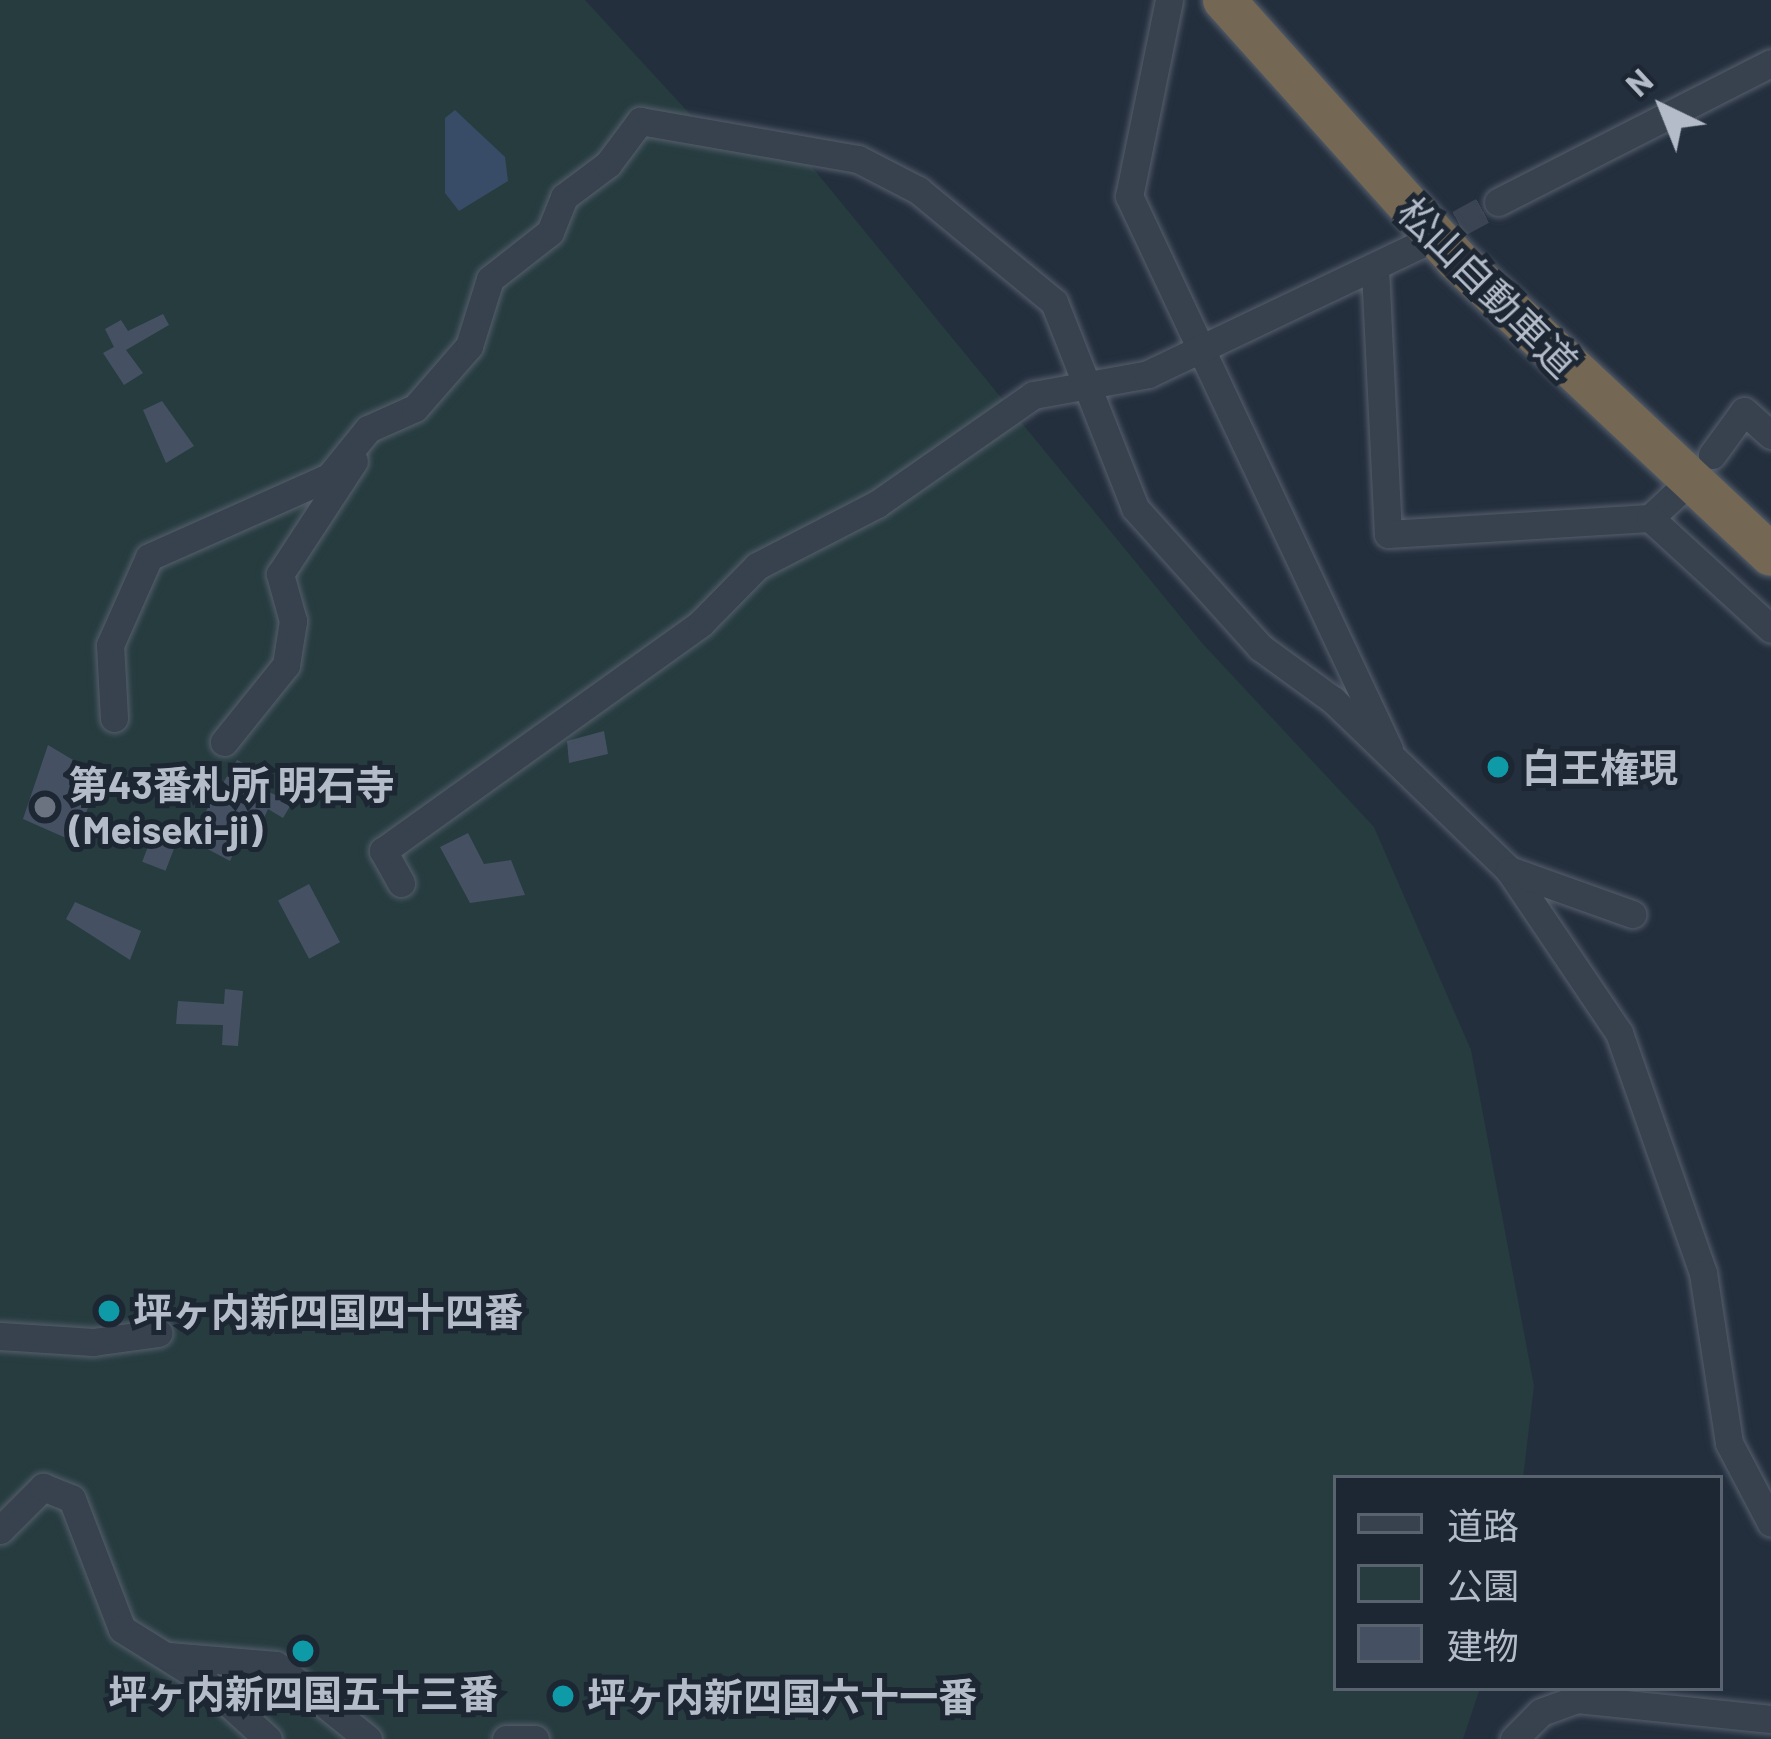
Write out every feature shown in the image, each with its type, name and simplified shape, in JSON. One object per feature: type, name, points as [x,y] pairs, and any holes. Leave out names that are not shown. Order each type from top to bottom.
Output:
[{"type":"highway","name":"松山自動車道","points":[[1224,0],[1456,259],[1771,555]]},
{"type":"highway","name":"松山自動車道","points":[[1246,0],[1493,269],[1771,533]]},
{"type":"street","points":[[1169,0],[1129,196],[1400,772]]},
{"type":"street","points":[[1498,202],[1771,64]]},
{"type":"street","points":[[114,718],[110,645],[148,556],[329,477],[353,447],[444,382],[469,346],[490,279],[550,232],[564,197],[608,164],[640,121],[858,159],[918,190],[1054,302],[1135,508],[1261,647],[1333,700],[1400,772],[1509,870],[1619,1033],[1703,1273],[1729,1443],[1771,1523]]},
{"type":"street","points":[[401,883],[383,850],[701,623],[757,566],[877,504],[1033,395],[1084,386],[1199,352],[1423,244]]},
{"type":"street","points":[[1375,269],[1388,534],[1650,518],[1678,492]]},
{"type":"street","points":[[1712,454],[1744,411],[1771,435]]},
{"type":"street","points":[[224,742],[286,665],[293,621],[280,574],[348,481],[353,447]]},
{"type":"street","points":[[1650,518],[1771,629]]},
{"type":"street","points":[[1509,870],[1632,914]]},
{"type":"street","points":[[0,1336],[93,1342],[158,1333]]},
{"type":"street","points":[[0,1530],[43,1487],[72,1499],[122,1629],[164,1656],[268,1739]]},
{"type":"street","points":[[164,1656],[276,1664],[368,1739]]},
{"type":"street","points":[[1514,1739],[1540,1712],[1577,1699],[1771,1719]]},
{"type":"street","points":[[506,1739],[535,1739]]},
{"type":"green space","points":[[0,0],[585,0],[711,137],[808,162],[1202,643],[1374,827],[1471,1050],[1534,1386],[1523,1475],[1333,1475],[1333,1691],[1479,1691],[1463,1739],[0,1739]]},
{"type":"water","points":[[455,110],[505,157],[508,181],[459,211],[445,193],[445,118]]},
{"type":"building","points":[[163,314],[169,325],[126,350],[143,373],[124,385],[103,353],[114,347],[105,329],[121,320],[128,331]]},
{"type":"building","points":[[162,401],[194,446],[166,463],[143,410]]},
{"type":"building","points":[[604,731],[608,754],[569,763],[567,741]]},
{"type":"building","points":[[48,745],[100,776],[75,842],[23,819]]},
{"type":"building","points":[[237,760],[268,775],[261,788],[292,803],[283,818],[268,809],[263,820],[252,816],[230,861],[189,839]]},
{"type":"building","points":[[154,831],[177,840],[166,871],[142,862]]},
{"type":"building","points":[[468,833],[484,864],[511,860],[525,895],[470,903],[440,847]]},
{"type":"building","points":[[309,884],[340,942],[309,959],[278,900]]},
{"type":"building","points":[[75,902],[141,931],[130,960],[66,919]]},
{"type":"building","points":[[225,989],[243,991],[238,1046],[222,1045],[223,1025],[176,1024],[178,1001],[224,1004]]},
{"type":"tunnel","points":[[1423,243],[1498,202]]},
{"type":"place","name":"白王権現","points":[[1498,767]]},
{"type":"place","name":"第43番札所 明石寺 (Meiseki-ji)","points":[[45,807]]},
{"type":"place","name":"坪ヶ内新四国四十四番","points":[[109,1311]]},
{"type":"place","name":"坪ヶ内新四国五十三番","points":[[303,1651]]},
{"type":"place","name":"坪ヶ内新四国六十一番","points":[[563,1696]]}]
